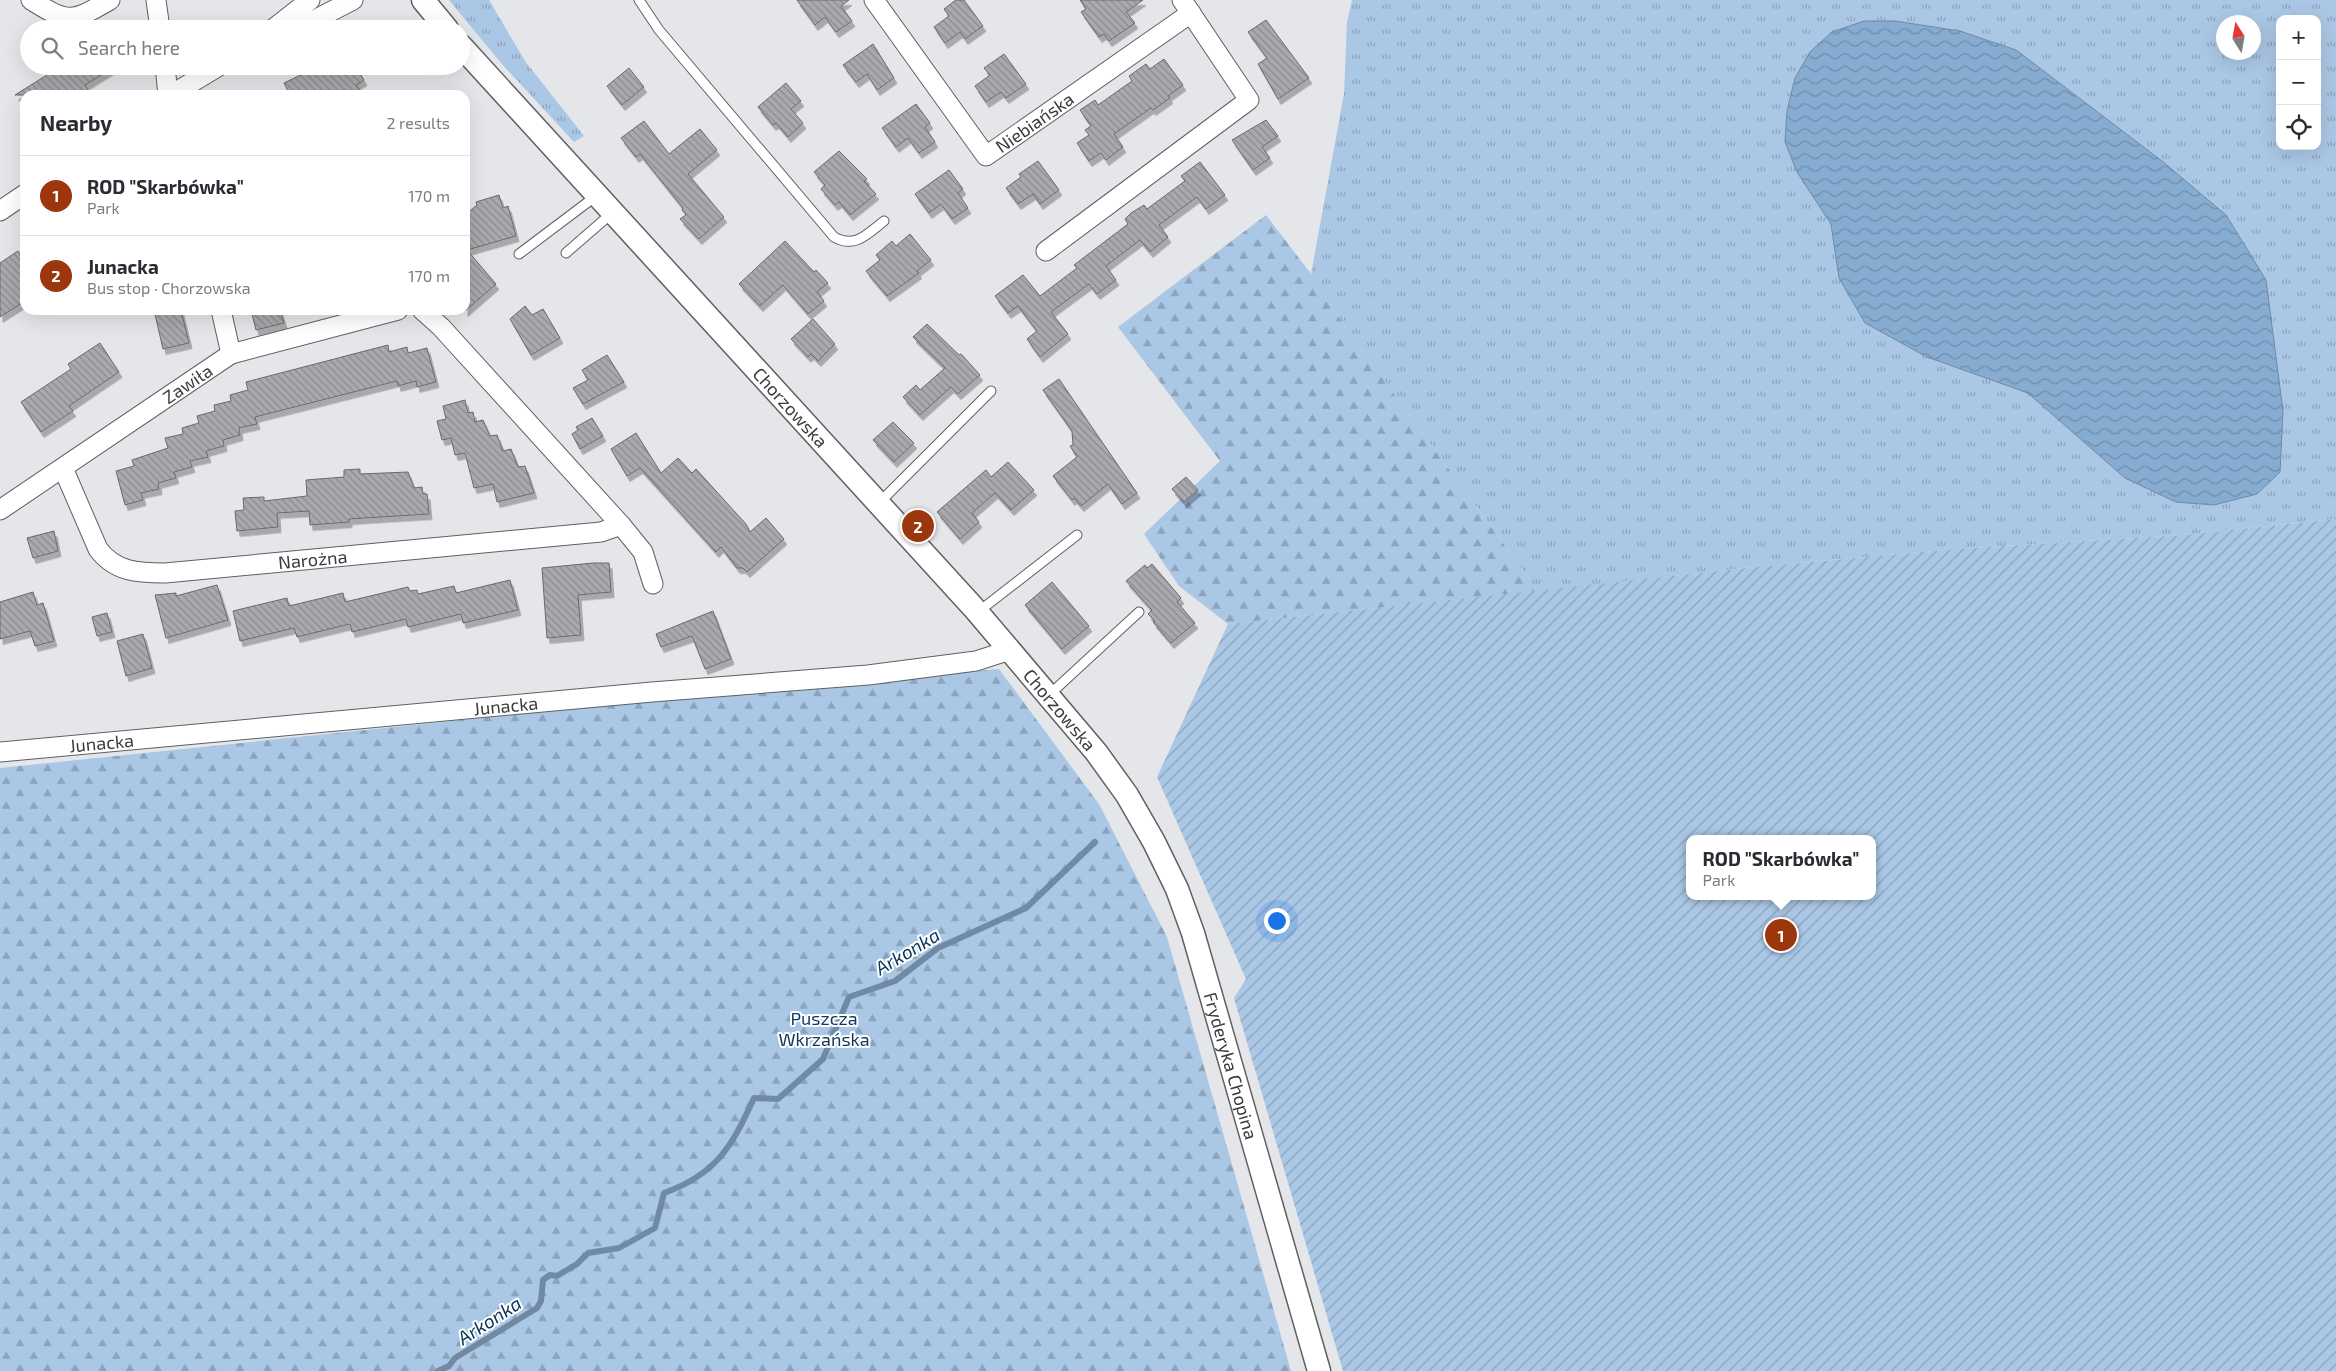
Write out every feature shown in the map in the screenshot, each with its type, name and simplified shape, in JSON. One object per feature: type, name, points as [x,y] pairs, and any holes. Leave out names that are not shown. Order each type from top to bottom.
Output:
[{"type":"street","points":[[31,0],[54,14],[73,18],[81,16],[110,0]]},
{"type":"street","points":[[156,0],[159,20]]},
{"type":"street","points":[[284,20],[310,0]]},
{"type":"street","points":[[314,20],[353,0]]},
{"type":"street","points":[[423,0],[440,20]]},
{"type":"street","name":"Niebiańska","points":[[874,0],[986,156],[1186,7],[1249,100],[1046,251]]},
{"type":"street","name":"Chorzowska","points":[[470,56],[1010,650],[1112,774]]},
{"type":"street","points":[[166,75],[168,90]]},
{"type":"street","points":[[178,90],[203,75]]},
{"type":"street","points":[[0,211],[20,197]]},
{"type":"street","points":[[222,315],[231,354]]},
{"type":"street","name":"Zawiła","points":[[0,510],[231,354],[379,315]]},
{"type":"street","points":[[428,315],[441,327],[621,525],[643,552],[654,584]]},
{"type":"street","name":"Narożna","points":[[63,468],[98,549],[104,558],[130,572],[165,573],[591,533],[621,525]]},
{"type":"street","name":"Junacka","points":[[0,752],[652,692],[868,675],[976,660],[1010,650]]},
{"type":"street","name":"Fryderyka Chopina","points":[[1112,774],[1143,821],[1162,857],[1193,933],[1319,1371]]},
{"type":"lane","points":[[639,0],[671,45],[834,237],[842,242],[858,241],[884,221]]},
{"type":"lane","points":[[519,254],[597,196]]},
{"type":"lane","points":[[566,253],[612,213]]},
{"type":"lane","points":[[878,504],[991,391]]},
{"type":"lane","points":[[987,605],[1076,535]]},
{"type":"lane","points":[[1048,695],[1139,612]]},
{"type":"green space","points":[[449,0],[489,0],[525,61],[584,136],[574,142],[501,63],[470,25],[470,20],[466,20]]},
{"type":"green space","points":[[1352,0],[2336,0],[2336,519],[2184,535],[1954,549],[1745,568],[1538,591],[1350,334],[1311,274],[1344,94],[1347,22]]},
{"type":"green space","points":[[1266,215],[1311,274],[1350,334],[1538,591],[1228,624],[1179,586],[1144,534],[1220,461],[1118,327]]},
{"type":"green space","points":[[2336,519],[2336,1371],[1343,1371],[1234,998],[1246,979],[1157,777],[1228,624],[1745,568],[1954,549],[2184,535]]},
{"type":"green space","name":"Puszcza Wkrzańska","points":[[999,669],[1099,804],[1167,937],[1291,1371],[0,1371],[0,768],[654,700]]},
{"type":"water","points":[[1864,21],[1895,21],[1960,31],[2016,50],[2162,161],[2226,215],[2266,280],[2283,411],[2280,472],[2257,494],[2214,505],[2176,502],[2125,478],[2028,393],[1927,357],[1865,323],[1839,278],[1831,224],[1797,172],[1785,142],[1787,111],[1795,78],[1810,52],[1832,32]]},
{"type":"building","points":[[797,0],[849,0],[841,6],[852,21],[836,32],[825,17],[815,25]]},
{"type":"building","points":[[956,0],[964,0],[983,26],[965,39],[960,32],[945,43],[934,27],[949,16],[944,9]]},
{"type":"building","points":[[1080,0],[1143,0],[1126,12],[1135,23],[1109,41],[1104,34],[1099,37],[1081,12],[1086,9]]},
{"type":"building","points":[[1266,20],[1309,78],[1278,99],[1258,64],[1267,58],[1248,32]]},
{"type":"building","points":[[873,44],[894,78],[877,90],[867,74],[856,82],[843,65]]},
{"type":"building","points":[[1004,54],[1026,84],[1006,98],[1001,92],[986,102],[975,86],[990,75],[984,68]]},
{"type":"building","points":[[1164,59],[1183,85],[1168,96],[1170,98],[1153,110],[1151,108],[1114,134],[1123,147],[1106,160],[1101,153],[1089,161],[1077,143],[1089,135],[1085,130],[1091,126],[1080,110],[1095,100],[1098,105],[1132,81],[1129,76],[1146,64],[1150,69]]},
{"type":"building","points":[[629,68],[644,87],[622,105],[607,86]]},
{"type":"building","points":[[47,75],[101,75],[85,85],[88,90],[23,90]]},
{"type":"building","points":[[301,75],[361,75],[364,80],[356,85],[360,90],[288,90],[284,83]]},
{"type":"building","points":[[786,83],[801,101],[791,109],[803,123],[788,137],[776,123],[773,125],[758,107]]},
{"type":"building","points":[[916,104],[930,123],[925,127],[935,142],[919,153],[908,138],[896,147],[882,128]]},
{"type":"building","points":[[1266,120],[1278,136],[1262,147],[1270,158],[1253,170],[1232,140]]},
{"type":"building","points":[[644,121],[669,154],[700,129],[717,150],[688,174],[724,217],[699,239],[680,219],[686,215],[682,210],[683,208],[640,154],[636,157],[621,138]]},
{"type":"building","points":[[839,151],[867,179],[864,181],[876,194],[850,215],[839,202],[835,205],[821,189],[825,185],[814,172]]},
{"type":"building","points":[[1038,161],[1059,190],[1040,204],[1033,194],[1018,204],[1006,188],[1021,177],[1019,174]]},
{"type":"building","points":[[1200,162],[1225,195],[1206,209],[1197,197],[1159,225],[1168,237],[1150,252],[1140,240],[1106,266],[1116,280],[1097,294],[1089,284],[1051,312],[1068,334],[1040,357],[1027,339],[1037,331],[1018,306],[1008,313],[995,296],[1023,275],[1040,296],[1077,268],[1074,265],[1128,224],[1125,219],[1131,213],[1144,205],[1147,209],[1185,181],[1181,176]]},
{"type":"building","points":[[949,170],[963,189],[958,193],[968,208],[952,219],[941,204],[929,213],[915,194]]},
{"type":"building","points":[[499,195],[503,208],[508,206],[516,236],[470,249],[470,211],[477,205],[476,202]]},
{"type":"building","points":[[910,234],[931,260],[917,271],[919,273],[887,296],[866,271],[880,260],[876,255],[892,241],[896,246]]},
{"type":"building","points":[[785,241],[814,272],[816,270],[828,283],[817,292],[824,301],[808,314],[783,285],[760,306],[739,284]]},
{"type":"building","points":[[18,251],[20,254],[20,304],[0,317],[0,263]]},
{"type":"building","points":[[470,254],[496,284],[470,307]]},
{"type":"building","points":[[525,306],[532,315],[543,309],[560,338],[531,355],[510,319]]},
{"type":"building","points":[[155,315],[182,315],[189,343],[163,349]]},
{"type":"building","points":[[252,315],[282,315],[284,323],[256,330]]},
{"type":"building","points":[[813,319],[835,344],[818,361],[811,354],[808,357],[791,339]]},
{"type":"building","points":[[927,324],[959,355],[961,354],[980,375],[958,394],[951,387],[920,415],[903,397],[916,385],[920,390],[945,368],[913,337]]},
{"type":"building","points":[[100,343],[119,372],[69,406],[73,411],[41,432],[21,402],[71,369],[68,364]]},
{"type":"building","points":[[388,345],[389,352],[407,347],[408,353],[427,348],[436,382],[417,387],[416,381],[398,386],[397,381],[255,417],[257,424],[239,428],[240,435],[223,440],[224,446],[206,451],[208,457],[190,461],[192,467],[174,472],[176,478],[158,483],[159,489],[141,493],[143,500],[125,505],[116,471],[134,466],[132,460],[168,448],[165,438],[183,434],[182,428],[199,423],[197,416],[215,411],[214,405],[231,401],[230,395],[248,390],[246,382]]},
{"type":"building","points":[[607,355],[624,382],[583,404],[573,388],[588,380],[582,370]]},
{"type":"building","points":[[1059,379],[1137,493],[1122,504],[1108,484],[1081,506],[1074,498],[1072,500],[1053,476],[1077,457],[1070,446],[1073,445],[1072,431],[1043,390]]},
{"type":"building","points":[[465,400],[468,413],[473,412],[475,422],[483,420],[490,436],[497,435],[503,451],[511,449],[518,467],[525,466],[534,493],[497,502],[493,484],[474,488],[465,453],[455,455],[451,438],[442,440],[437,421],[446,419],[443,406]]},
{"type":"building","points":[[592,418],[603,436],[580,449],[572,434],[578,430],[576,427]]},
{"type":"building","points":[[893,422],[914,443],[894,462],[873,440]]},
{"type":"building","points":[[636,433],[661,473],[678,458],[692,473],[696,469],[746,524],[750,532],[766,518],[784,539],[747,572],[743,568],[737,568],[721,547],[716,552],[640,468],[627,476],[611,449]]},
{"type":"building","points":[[1008,462],[1034,490],[1011,510],[995,493],[972,513],[979,522],[960,539],[937,512],[986,470],[991,477]]},
{"type":"building","points":[[360,469],[360,474],[408,472],[414,488],[422,487],[423,494],[427,494],[429,514],[349,519],[349,522],[310,525],[309,511],[277,513],[278,527],[237,531],[235,511],[244,510],[243,498],[264,497],[264,501],[307,496],[306,480],[344,477],[344,470]]},
{"type":"building","points":[[1186,477],[1198,490],[1184,502],[1172,489]]},
{"type":"building","points":[[54,531],[58,551],[33,558],[27,538]]},
{"type":"building","points":[[609,563],[611,592],[578,595],[581,635],[547,638],[542,568]]},
{"type":"building","points":[[1152,564],[1181,598],[1177,602],[1195,623],[1171,643],[1148,614],[1152,610],[1126,581],[1145,565],[1147,568]]},
{"type":"building","points":[[510,580],[518,610],[463,623],[461,614],[408,627],[406,619],[352,632],[350,624],[297,637],[294,628],[240,641],[233,611],[287,598],[289,606],[343,593],[345,602],[408,587],[410,591],[417,590],[418,594],[454,586],[456,593]]},
{"type":"building","points":[[1052,582],[1089,626],[1062,649],[1025,605]]},
{"type":"building","points":[[217,585],[228,620],[166,638],[155,595],[176,593],[176,596]]},
{"type":"building","points":[[33,592],[37,605],[43,603],[54,641],[35,646],[30,631],[0,639],[0,602]]},
{"type":"building","points":[[713,611],[731,659],[705,669],[692,636],[661,647],[656,634]]},
{"type":"building","points":[[107,613],[112,632],[97,636],[92,617]]},
{"type":"building","points":[[143,634],[152,668],[126,676],[117,641]]},
{"type":"waterway","name":"Arkonka","points":[[438,1371],[449,1366],[455,1358],[537,1308],[541,1301],[543,1280],[550,1275],[557,1276],[577,1264],[588,1253],[619,1248],[655,1228],[664,1193],[697,1177],[721,1156],[738,1130],[754,1098],[778,1099],[823,1059],[849,997],[895,981],[938,948],[1026,908],[1095,842]]},
{"type":"place","name":"Junacka","points":[[918,526]]},
{"type":"place","name":"ROD \"Skarbówka\"","points":[[1781,935]]}]
